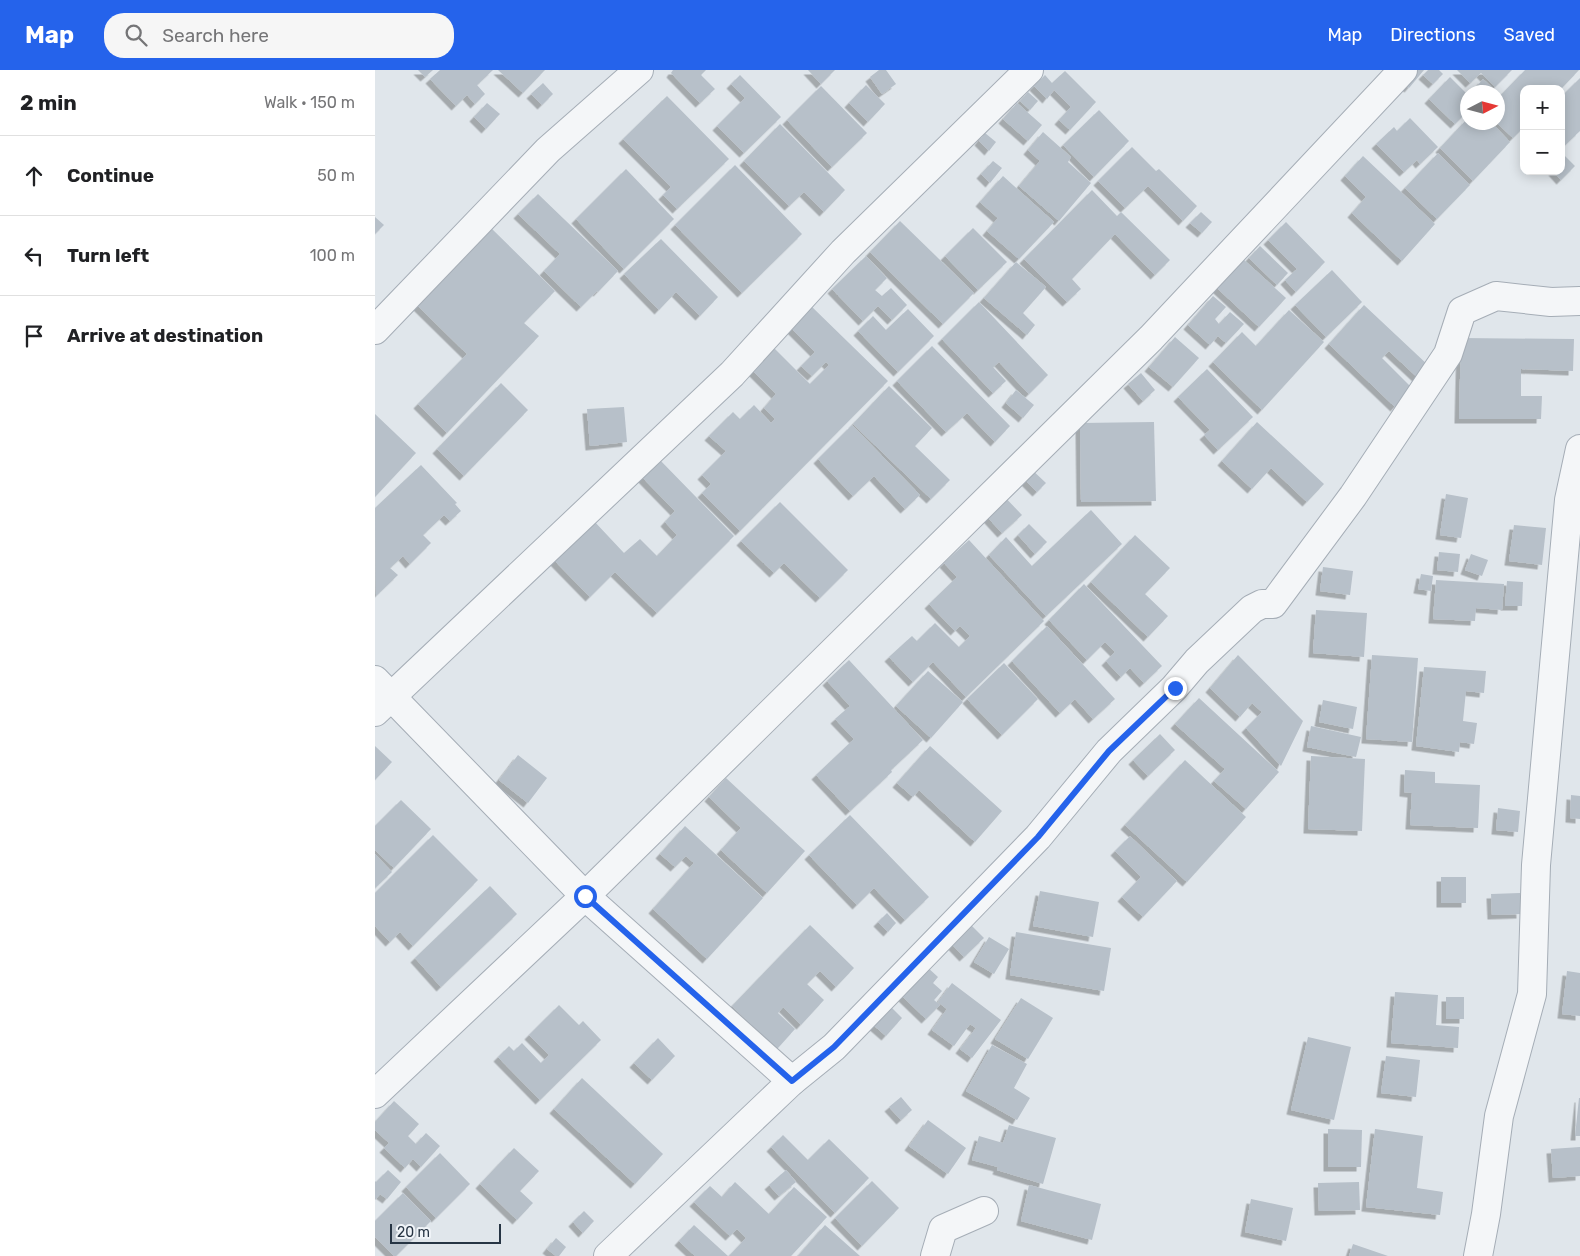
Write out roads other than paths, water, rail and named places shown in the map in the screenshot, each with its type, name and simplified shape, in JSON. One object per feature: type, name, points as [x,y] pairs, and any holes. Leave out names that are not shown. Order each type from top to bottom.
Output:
[{"type":"street","points":[[375,330],[548,150],[639,70]]},
{"type":"street","points":[[375,1094],[585,896],[1151,338],[1403,70]]},
{"type":"street","points":[[792,1081],[585,896],[380,696],[732,374],[843,252],[1025,71]]},
{"type":"street","points":[[608,1256],[792,1081],[834,1047],[1038,837],[1109,751],[1175,688],[1197,661],[1252,609],[1262,604],[1273,604],[1353,496],[1448,354],[1462,311],[1496,296],[1551,302],[1580,301]]},
{"type":"street","points":[[1478,1256],[1486,1214],[1499,1116],[1531,994],[1536,865],[1565,539],[1569,500],[1580,450]]},
{"type":"street","points":[[935,1256],[943,1229],[984,1211]]}]
